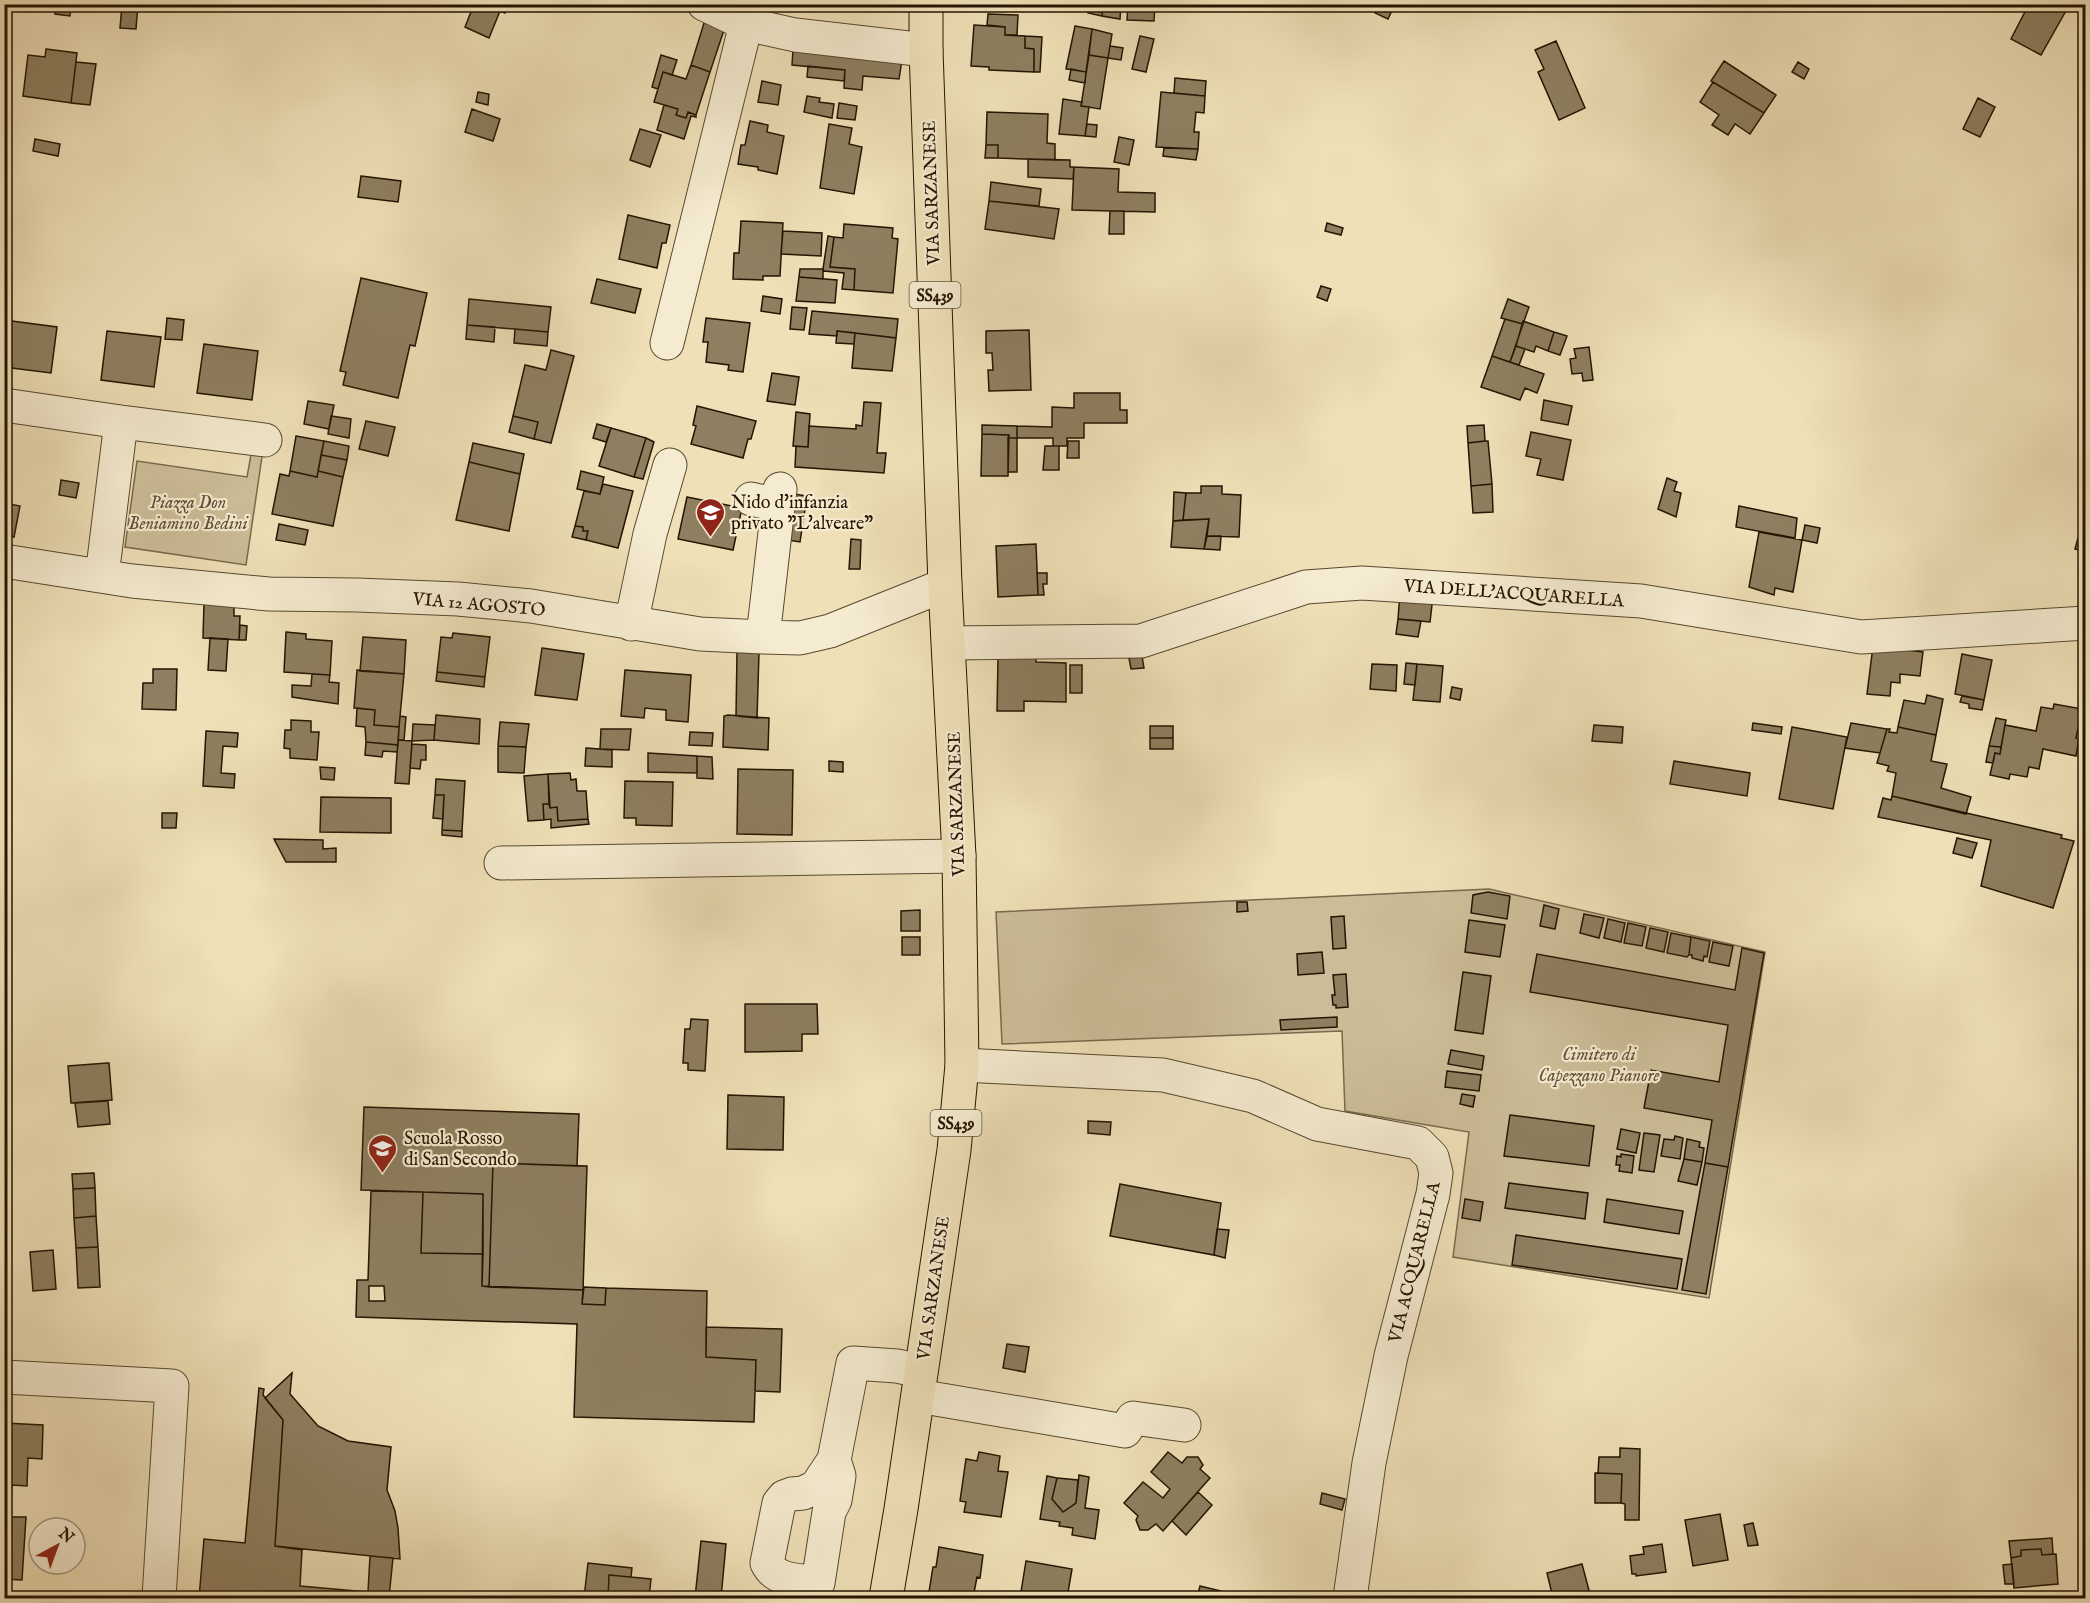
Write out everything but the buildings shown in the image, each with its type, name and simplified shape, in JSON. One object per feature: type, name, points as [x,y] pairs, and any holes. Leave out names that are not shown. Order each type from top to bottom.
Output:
[{"type":"main road","name":"VIA SARZANESE","points":[[886,1599],[954,1150],[962,1065],[959,856],[945,585],[926,4]]},
{"type":"street","points":[[704,4],[746,24],[795,36],[926,50]]},
{"type":"street","points":[[667,343],[746,24]]},
{"type":"street","points":[[4,405],[265,440]]},
{"type":"street","points":[[102,576],[121,422]]},
{"type":"street","points":[[631,624],[650,534],[670,465]]},
{"type":"street","points":[[764,637],[770,497]]},
{"type":"street","name":"VIA 12 AGOSTO","points":[[4,561],[132,581],[269,594],[458,599],[531,606],[700,634],[800,638],[830,631],[945,585]]},
{"type":"street","name":"VIA DELL'ACQUARELLA","points":[[949,643],[1141,641],[1306,587],[1362,583],[1641,601],[1861,637],[2085,623]]},
{"type":"street","points":[[501,862],[959,856]]},
{"type":"street","name":"VIA ACQUARELLA","points":[[962,1065],[1163,1075],[1253,1096],[1317,1124],[1418,1143],[1432,1157],[1436,1173],[1433,1194],[1391,1356],[1369,1463],[1350,1599]]},
{"type":"street","points":[[803,1493],[816,1487],[834,1460],[853,1363],[897,1366],[919,1384],[1125,1431],[1133,1418],[1184,1425]]},
{"type":"street","points":[[4,1377],[172,1386],[159,1599]]},
{"type":"street","points":[[830,1512],[823,1500],[803,1493],[784,1497],[778,1503],[767,1563],[771,1572],[782,1578],[818,1583],[830,1512],[835,1500],[839,1476],[834,1460]]},
{"type":"green space","name":"Piazza Don Beniamino Bedini","points":[[252,449],[263,450],[246,565],[125,547],[137,461],[247,477]]},
{"type":"green space","name":"Cimitero di Capezzano Pianore","points":[[1489,889],[1765,952],[1709,1298],[1453,1257],[1469,1132],[1345,1111],[1342,1031],[1002,1044],[996,912]]},
{"type":"place","name":"Nido d'infanzia privato \"L'alveare\"","points":[[710,538]]},
{"type":"place","name":"Scuola Rosso di San Secondo","points":[[383,1174]]}]
